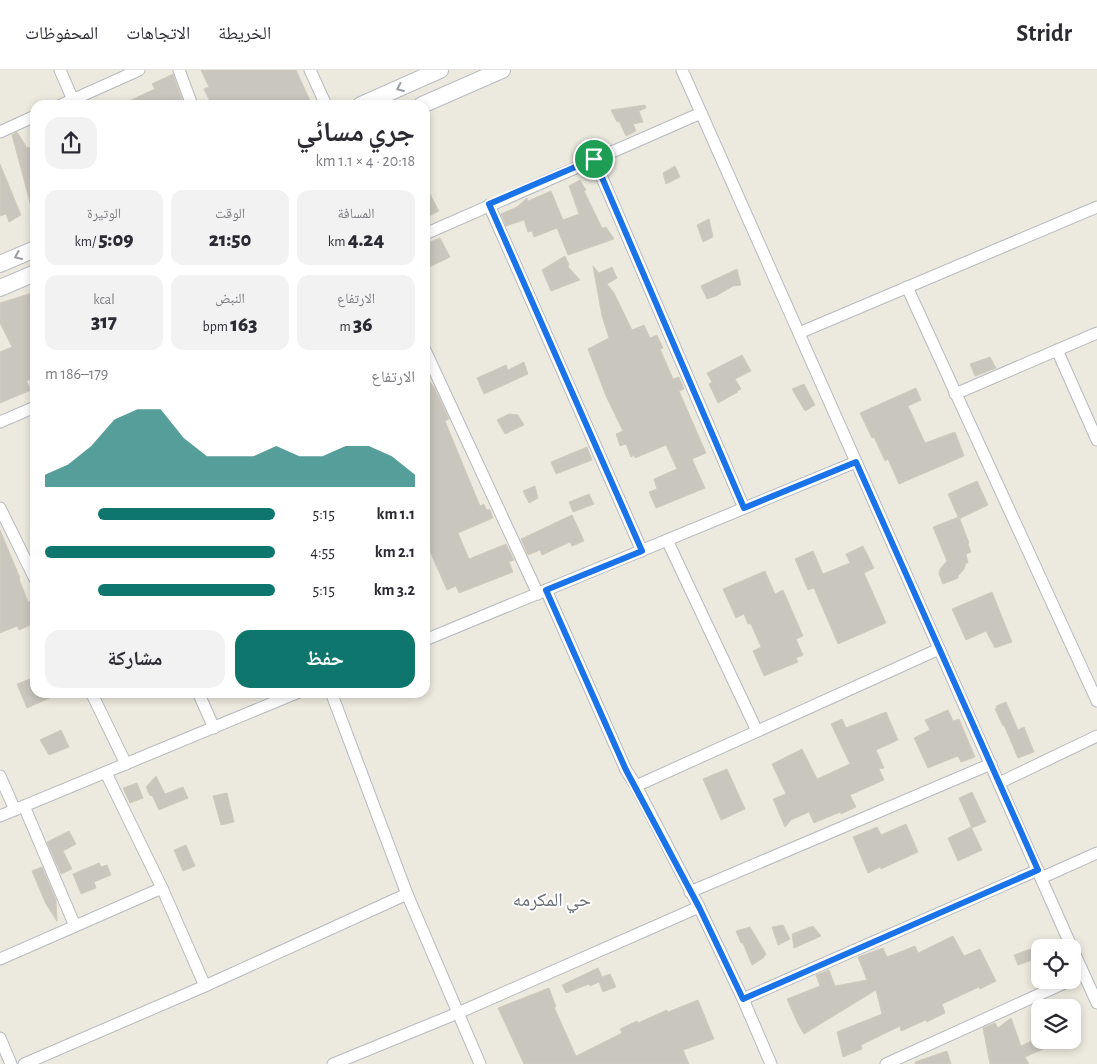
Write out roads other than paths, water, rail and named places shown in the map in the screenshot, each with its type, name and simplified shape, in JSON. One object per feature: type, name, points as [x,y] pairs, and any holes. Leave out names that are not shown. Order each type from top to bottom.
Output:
[{"type":"street","points":[[60,70],[73,100],[139,70]]},
{"type":"street","points":[[179,70],[190,100]]},
{"type":"street","points":[[310,70],[324,100]]},
{"type":"street","points":[[372,100],[440,70]]},
{"type":"street","points":[[446,70],[452,76],[453,82],[449,94]]},
{"type":"street","points":[[430,102],[497,70]]},
{"type":"street","points":[[682,70],[1068,939]]},
{"type":"street","points":[[430,232],[489,204],[701,113]]},
{"type":"street","points":[[0,132],[30,118]]},
{"type":"street","points":[[594,159],[744,508]]},
{"type":"street","points":[[489,204],[642,551]]},
{"type":"street","points":[[799,333],[1097,207]]},
{"type":"street","points":[[0,264],[30,251]]},
{"type":"street","points":[[0,288],[30,275]]},
{"type":"street","points":[[907,287],[1097,701]]},
{"type":"street","points":[[955,394],[1097,333]]},
{"type":"street","points":[[1057,350],[1097,440]]},
{"type":"street","points":[[430,360],[626,770],[699,907],[743,999],[771,1064]]},
{"type":"street","points":[[0,422],[30,409]]},
{"type":"street","points":[[430,638],[856,462]]},
{"type":"street","points":[[0,508],[30,569]]},
{"type":"street","points":[[666,540],[756,731]]},
{"type":"street","points":[[636,786],[940,649]]},
{"type":"street","points":[[93,698],[126,764]]},
{"type":"street","points":[[201,698],[214,728]]},
{"type":"street","points":[[0,816],[285,698]]},
{"type":"street","points":[[333,698],[407,894],[480,1064]]},
{"type":"street","points":[[999,783],[1097,736]]},
{"type":"street","points":[[690,892],[990,764]]},
{"type":"street","points":[[106,773],[162,888],[206,986]]},
{"type":"street","points":[[0,776],[20,808],[76,926]]},
{"type":"street","points":[[743,999],[1040,874],[1097,853]]},
{"type":"street","points":[[0,959],[162,888]]},
{"type":"street","points":[[24,1064],[206,986],[407,894]]},
{"type":"street","points":[[333,1064],[699,907]]},
{"type":"street","points":[[1081,968],[1097,1003]]},
{"type":"street","points":[[886,1064],[1052,989]]},
{"type":"street","points":[[0,1038],[11,1064]]},
{"type":"district","name":"حي المكرمه","points":[[552,900]]}]
